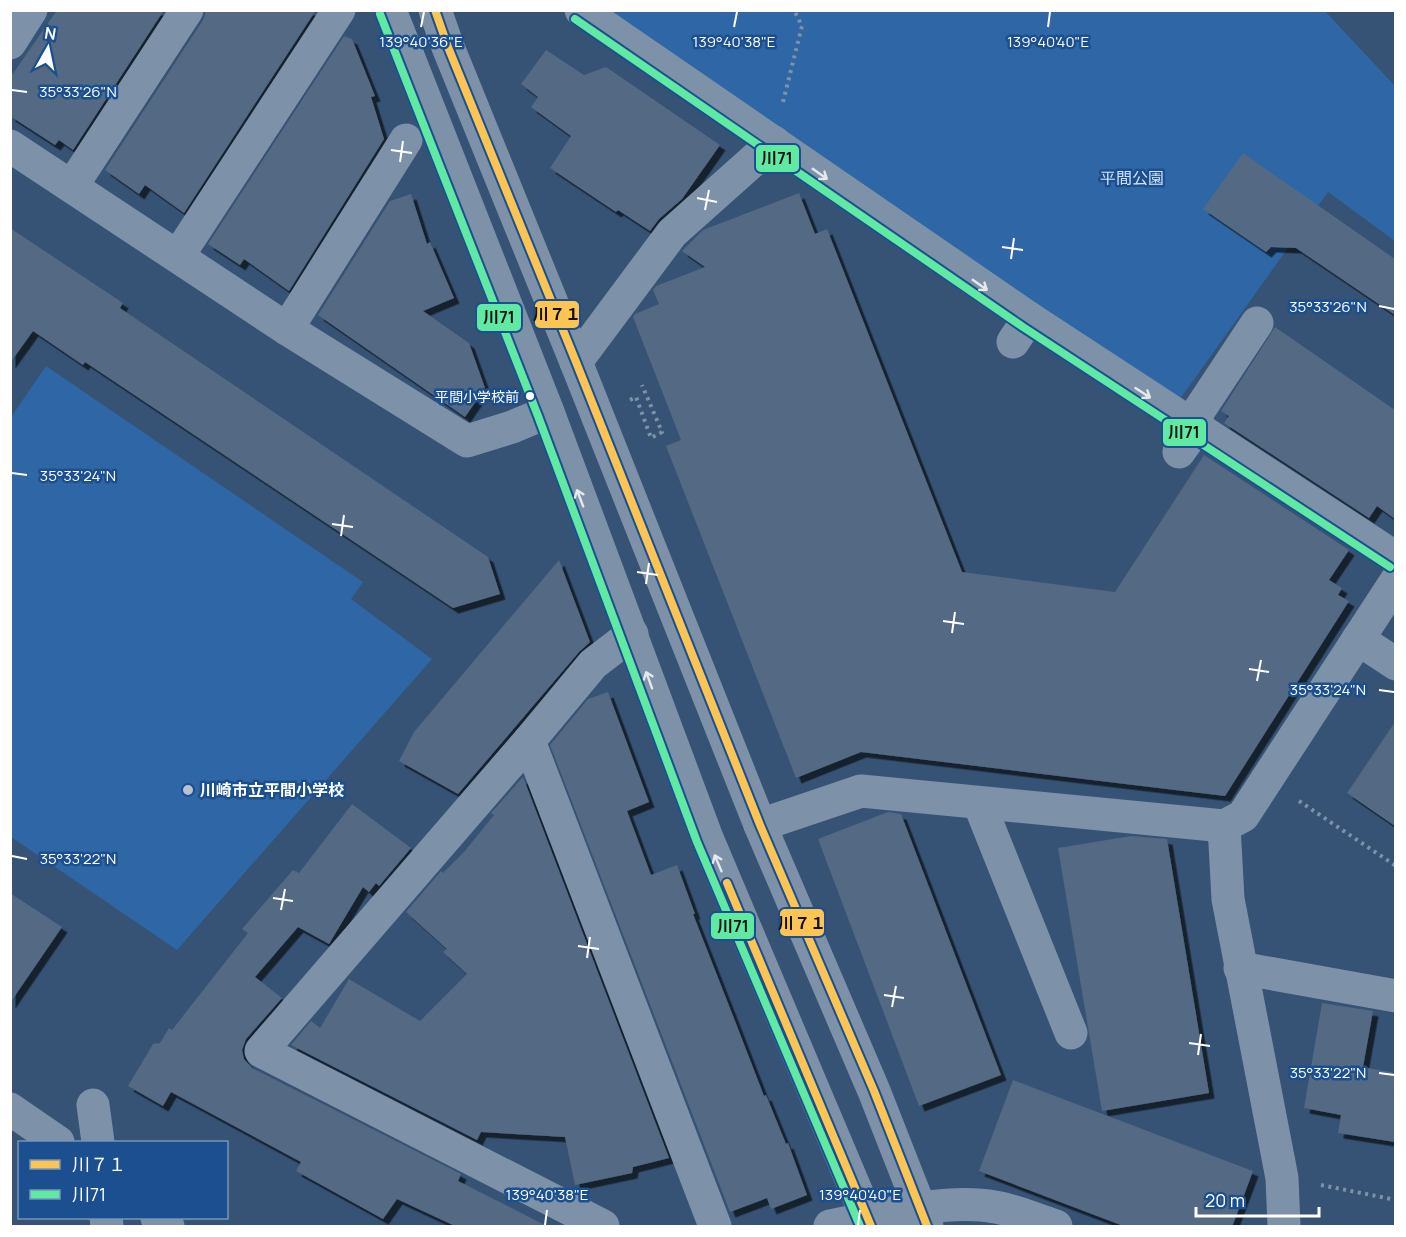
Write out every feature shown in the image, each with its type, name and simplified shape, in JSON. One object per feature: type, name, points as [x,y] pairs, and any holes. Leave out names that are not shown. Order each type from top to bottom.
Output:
[{"type":"street","points":[[10,43],[31,10]]},
{"type":"street","points":[[72,186],[187,10]]},
{"type":"street","points":[[178,256],[339,10]]},
{"type":"street","points":[[390,10],[548,412],[707,838],[869,1222]]},
{"type":"street","points":[[435,10],[760,825],[874,1091],[924,1218]]},
{"type":"street","points":[[581,10],[774,142],[1021,330],[1188,440],[1395,558]]},
{"type":"street","points":[[287,329],[406,140]]},
{"type":"street","points":[[576,362],[672,233],[774,142]]},
{"type":"street","points":[[10,146],[287,329],[467,441],[512,427],[548,412]]},
{"type":"street","points":[[1188,440],[1198,412],[1257,323]]},
{"type":"street","points":[[760,825],[861,791],[1224,826],[1243,816],[1395,581]]},
{"type":"street","points":[[603,1227],[261,1051],[593,664],[632,634]]},
{"type":"street","points":[[1358,639],[1395,664]]},
{"type":"street","points":[[529,741],[715,1227]]},
{"type":"street","points":[[979,803],[1071,1033]]},
{"type":"street","points":[[1224,826],[1228,899],[1282,1178],[1284,1227]]},
{"type":"street","points":[[1240,968],[1395,996]]},
{"type":"street","points":[[93,1105],[98,1141]]},
{"type":"street","points":[[10,1109],[55,1141]]},
{"type":"street","points":[[830,1227],[924,1218],[962,1204],[996,1207],[1056,1227]]},
{"type":"path","points":[[774,142],[801,26],[794,10]]},
{"type":"path","points":[[636,397],[651,438],[662,432],[642,385]]},
{"type":"path","points":[[1267,779],[1395,866]]},
{"type":"path","points":[[1282,1178],[1395,1200]]},
{"type":"green space","name":"平間公園","points":[[596,11],[1325,11],[1395,86],[1395,241],[1328,192],[1175,406]]},
{"type":"green space","points":[[46,366],[363,582],[351,599],[432,659],[177,950],[11,837],[11,417]]},
{"type":"building","points":[[57,10],[164,10],[73,150],[59,140],[55,145],[10,116],[10,78]]},
{"type":"building","points":[[206,10],[316,10],[184,213],[145,185],[139,194],[105,170],[203,20]]},
{"type":"building","points":[[344,36],[352,39],[375,96],[371,97],[384,139],[289,291],[244,259],[240,265],[208,244]]},
{"type":"building","points":[[546,50],[584,75],[606,67],[720,145],[682,199],[659,219],[650,231],[618,210],[616,212],[550,168],[571,136],[531,107],[538,97],[521,84]]},
{"type":"building","points":[[1243,153],[1395,259],[1395,315],[1296,248],[1271,247],[1266,252],[1203,209]]},
{"type":"building","points":[[799,193],[815,234],[827,229],[962,572],[1115,592],[1204,455],[1349,550],[1329,580],[1342,588],[1338,595],[1349,601],[1225,796],[861,752],[796,778],[666,446],[681,440],[633,317],[659,304],[653,290],[656,286],[705,267],[682,251],[703,230]]},
{"type":"building","points":[[411,194],[427,244],[430,242],[454,298],[423,311],[469,343],[485,388],[465,417],[318,315],[390,201]]},
{"type":"building","points":[[10,228],[123,303],[120,308],[488,557],[500,594],[453,608],[85,362],[83,365],[33,331],[10,363]]},
{"type":"building","points":[[1275,327],[1395,410],[1395,519],[1377,506],[1369,518],[1224,423],[1229,416],[1221,411]]},
{"type":"building","points":[[559,560],[590,642],[458,794],[399,761],[414,732]]},
{"type":"building","points":[[608,692],[649,802],[627,811],[651,875],[677,865],[695,914],[693,914],[764,1096],[766,1095],[786,1144],[788,1143],[807,1195],[771,1209],[767,1198],[730,1212],[550,745],[588,699]]},
{"type":"building","points":[[1395,722],[1395,826],[1347,793]]},
{"type":"building","points":[[523,777],[669,1158],[633,1167],[632,1173],[575,1185],[565,1137],[481,1132],[477,1140],[291,1045],[311,1021],[320,1028],[349,979],[420,1021],[467,974],[443,952],[447,949],[406,912],[441,871],[443,873],[464,852],[494,815],[491,813]]},
{"type":"building","points":[[352,804],[411,848],[379,886],[376,883],[369,892],[363,887],[329,944],[298,927],[255,977],[282,998],[246,1039],[242,1050],[244,1059],[252,1068],[461,1174],[458,1181],[549,1227],[457,1227],[397,1199],[383,1219],[296,1171],[301,1162],[171,1092],[163,1106],[128,1086],[153,1044],[160,1043],[169,1028],[172,1030],[248,933],[242,929],[293,870],[299,873]]},
{"type":"building","points":[[888,812],[901,814],[1001,1075],[919,1106],[818,839]]},
{"type":"building","points":[[1131,836],[1167,839],[1209,1093],[1102,1111],[1058,848]]},
{"type":"building","points":[[10,893],[62,927],[10,1003]]},
{"type":"building","points":[[1322,1003],[1373,1011],[1363,1067],[1395,1073],[1395,1142],[1338,1133],[1341,1115],[1304,1108]]},
{"type":"building","points":[[1013,1080],[1253,1171],[1232,1227],[1126,1227],[979,1171]]},
{"type":"transit line","name":"川７１","points":[[435,10],[760,825],[874,1091],[927,1226]]},
{"type":"transit line","name":"川71","points":[[380,14],[538,416],[697,842],[860,1226]]},
{"type":"transit line","name":"川71","points":[[575,19],[1023,327],[1390,567]]},
{"type":"transit line","name":"川７１","points":[[727,883],[871,1226]]},
{"type":"place","name":"平間小学校前","points":[[530,396]]},
{"type":"place","name":"川崎市立平間小学校","points":[[188,790]]}]
